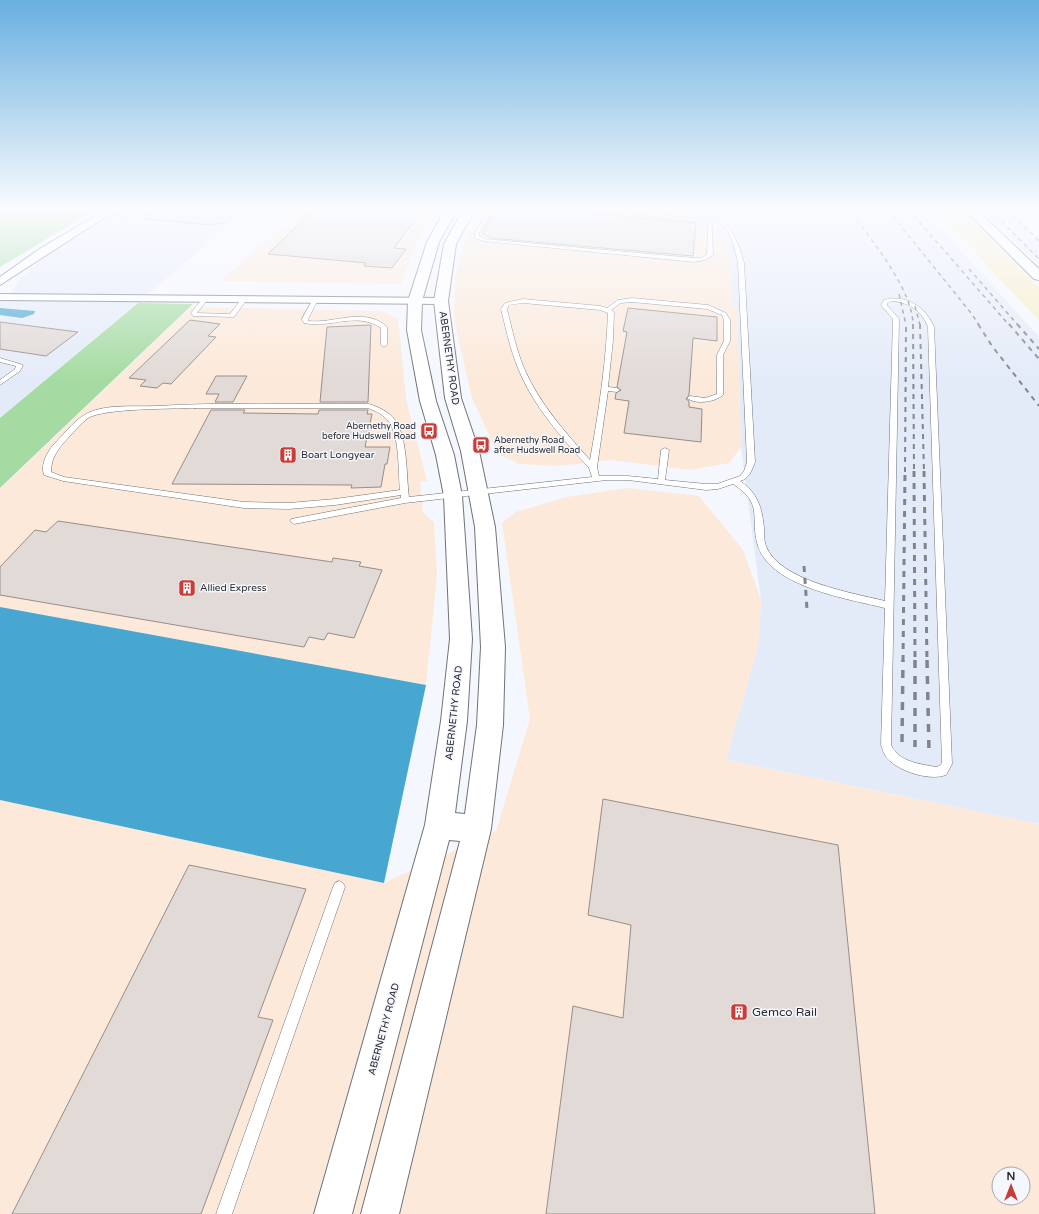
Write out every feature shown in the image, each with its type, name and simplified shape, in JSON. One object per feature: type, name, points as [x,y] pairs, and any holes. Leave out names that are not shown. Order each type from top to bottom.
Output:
[{"type":"main road","name":"ABERNETHY ROAD","points":[[333,1214],[439,826],[454,721],[461,639],[453,496],[445,455],[428,401],[414,330],[415,301],[425,267]]},
{"type":"main road","name":"ABERNETHY ROAD","points":[[380,1214],[477,829],[490,725],[493,647],[485,527],[470,451],[453,398],[441,301],[446,267]]},
{"type":"main road","points":[[1029,267],[1039,276]]},
{"type":"main road","points":[[439,826],[477,829]]},
{"type":"street","points":[[0,273],[13,267]]},
{"type":"street","points":[[0,282],[21,267]]},
{"type":"street","points":[[0,288],[133,291],[227,299]]},
{"type":"street","points":[[0,297],[441,301]]},
{"type":"lane","points":[[294,521],[405,500],[618,477],[706,487],[736,482],[743,478],[748,471],[751,462],[741,267]]},
{"type":"lane","points":[[205,299],[194,313],[196,315],[232,316],[244,299]]},
{"type":"lane","points":[[893,299],[909,303],[922,311],[931,327],[947,764],[942,771],[929,771],[900,762],[890,754],[887,749],[890,606],[896,320],[893,314],[884,305],[886,301],[893,299]]},
{"type":"lane","points":[[315,300],[305,319],[306,322],[349,319],[372,320],[384,327],[384,346]]},
{"type":"lane","points":[[608,310],[620,301],[632,300],[708,307],[724,314],[727,320],[727,341],[720,355],[720,396],[705,400],[690,398]]},
{"type":"lane","points":[[593,467],[561,431],[528,382],[515,350],[504,309],[505,306],[511,302],[523,301],[601,308],[608,310],[612,314],[604,389],[593,467],[596,479]]},
{"type":"lane","points":[[0,360],[20,364],[18,370],[2,380]]},
{"type":"lane","points":[[604,389],[617,390]]},
{"type":"lane","points":[[404,492],[334,502],[289,506],[244,505],[63,480],[47,473],[47,464],[54,448],[85,417],[94,413],[117,409],[214,406],[369,406],[382,411],[393,423],[399,446],[405,500]]},
{"type":"lane","points":[[661,482],[665,450]]},
{"type":"lane","points":[[736,482],[752,495],[757,504],[762,548],[770,560],[786,573],[805,583],[890,606]]},
{"type":"lane","points":[[224,1214],[339,887]]},
{"type":"shaded area","points":[[33,267],[180,267],[0,418],[0,301],[5,301],[21,278]]},
{"type":"shaded area","points":[[237,267],[408,267],[401,284],[221,281]]},
{"type":"shaded area","points":[[458,267],[730,267],[732,306],[737,307],[741,447],[729,463],[690,470],[611,460],[557,466],[520,464],[498,454],[472,398],[454,319],[455,278]]},
{"type":"shaded area","points":[[730,267],[975,267],[1039,337],[1039,824],[726,760],[758,647],[761,600],[741,447],[737,307],[732,306]]},
{"type":"shaded area","points":[[191,307],[381,311],[398,318],[406,399],[427,481],[420,482],[423,513],[434,522],[437,576],[426,685],[0,607],[0,489]]},
{"type":"shaded area","points":[[628,488],[699,496],[743,550],[761,600],[758,647],[726,760],[1039,824],[1039,1214],[0,1214],[0,800],[384,883],[496,831],[530,719],[502,523],[516,512],[567,497]]},
{"type":"green space","points":[[138,303],[193,304],[0,488],[0,418]]},
{"type":"sand","points":[[988,267],[1019,267],[1039,287],[1039,320]]},
{"type":"water","points":[[0,308],[35,311],[34,314],[22,318],[0,315]]},
{"type":"water","points":[[0,607],[426,685],[384,883],[0,800]]},
{"type":"building","points":[[373,267],[393,267],[392,268]]},
{"type":"building","points":[[628,308],[717,317],[717,341],[693,338],[689,395],[686,399],[689,401],[689,407],[702,409],[701,442],[624,433],[629,401],[615,399],[616,393],[621,390],[617,387],[627,332],[623,331]]},
{"type":"building","points":[[190,320],[220,324],[208,336],[216,337],[171,384],[163,383],[157,388],[140,386],[146,380],[129,378]]},
{"type":"building","points":[[0,322],[78,332],[46,356],[0,349]]},
{"type":"building","points":[[371,325],[368,402],[320,402],[327,327]]},
{"type":"building","points":[[216,376],[247,376],[233,402],[215,402],[219,394],[206,394]]},
{"type":"building","name":"Boart Longyear","points":[[211,410],[245,410],[243,413],[318,414],[319,410],[368,410],[367,414],[372,414],[365,447],[390,447],[381,487],[351,488],[352,485],[172,484]]},
{"type":"building","name":"Allied Express","points":[[58,521],[332,562],[333,558],[361,562],[359,566],[382,570],[354,638],[328,633],[324,640],[309,637],[304,647],[0,595],[0,567],[35,530],[46,532]]},
{"type":"building","name":"Gemco Rail","points":[[603,799],[838,845],[875,1214],[546,1214],[573,1006],[623,1018],[631,925],[588,915]]},
{"type":"building","points":[[189,865],[306,889],[258,1017],[273,1020],[201,1214],[12,1214]]},
{"type":"railway","points":[[890,267],[907,298],[913,325]]},
{"type":"railway","points":[[934,267],[979,325]]},
{"type":"railway","points":[[958,267],[1009,325]]},
{"type":"railway","points":[[969,269],[1018,325]]},
{"type":"railway","points":[[899,294],[906,325]]},
{"type":"railway","points":[[915,306],[920,325]]},
{"type":"railway","points":[[913,324],[914,472]]},
{"type":"railway","points":[[920,324],[924,472]]},
{"type":"railway","points":[[978,324],[992,346],[1039,406]]},
{"type":"railway","points":[[1009,324],[1039,359]]},
{"type":"railway","points":[[1017,324],[1039,349]]},
{"type":"railway","points":[[905,472],[906,325]]},
{"type":"railway","points":[[903,661],[905,471]]},
{"type":"railway","points":[[914,471],[915,661]]},
{"type":"railway","points":[[924,471],[927,661]]},
{"type":"railway","points":[[804,566],[807,609]]},
{"type":"railway","points":[[902,742],[903,660]]},
{"type":"railway","points":[[927,660],[929,751]]},
{"type":"railway","points":[[915,661],[915,747]]},
{"type":"place","name":"Abernethy Road before Hudswell Road","points":[[429,431]]},
{"type":"place","name":"Abernethy Road after Hudswell Road","points":[[481,445]]},
{"type":"place","name":"Boart Longyear","points":[[288,455]]},
{"type":"place","name":"Allied Express","points":[[187,588]]},
{"type":"place","name":"Gemco Rail","points":[[739,1012]]}]
